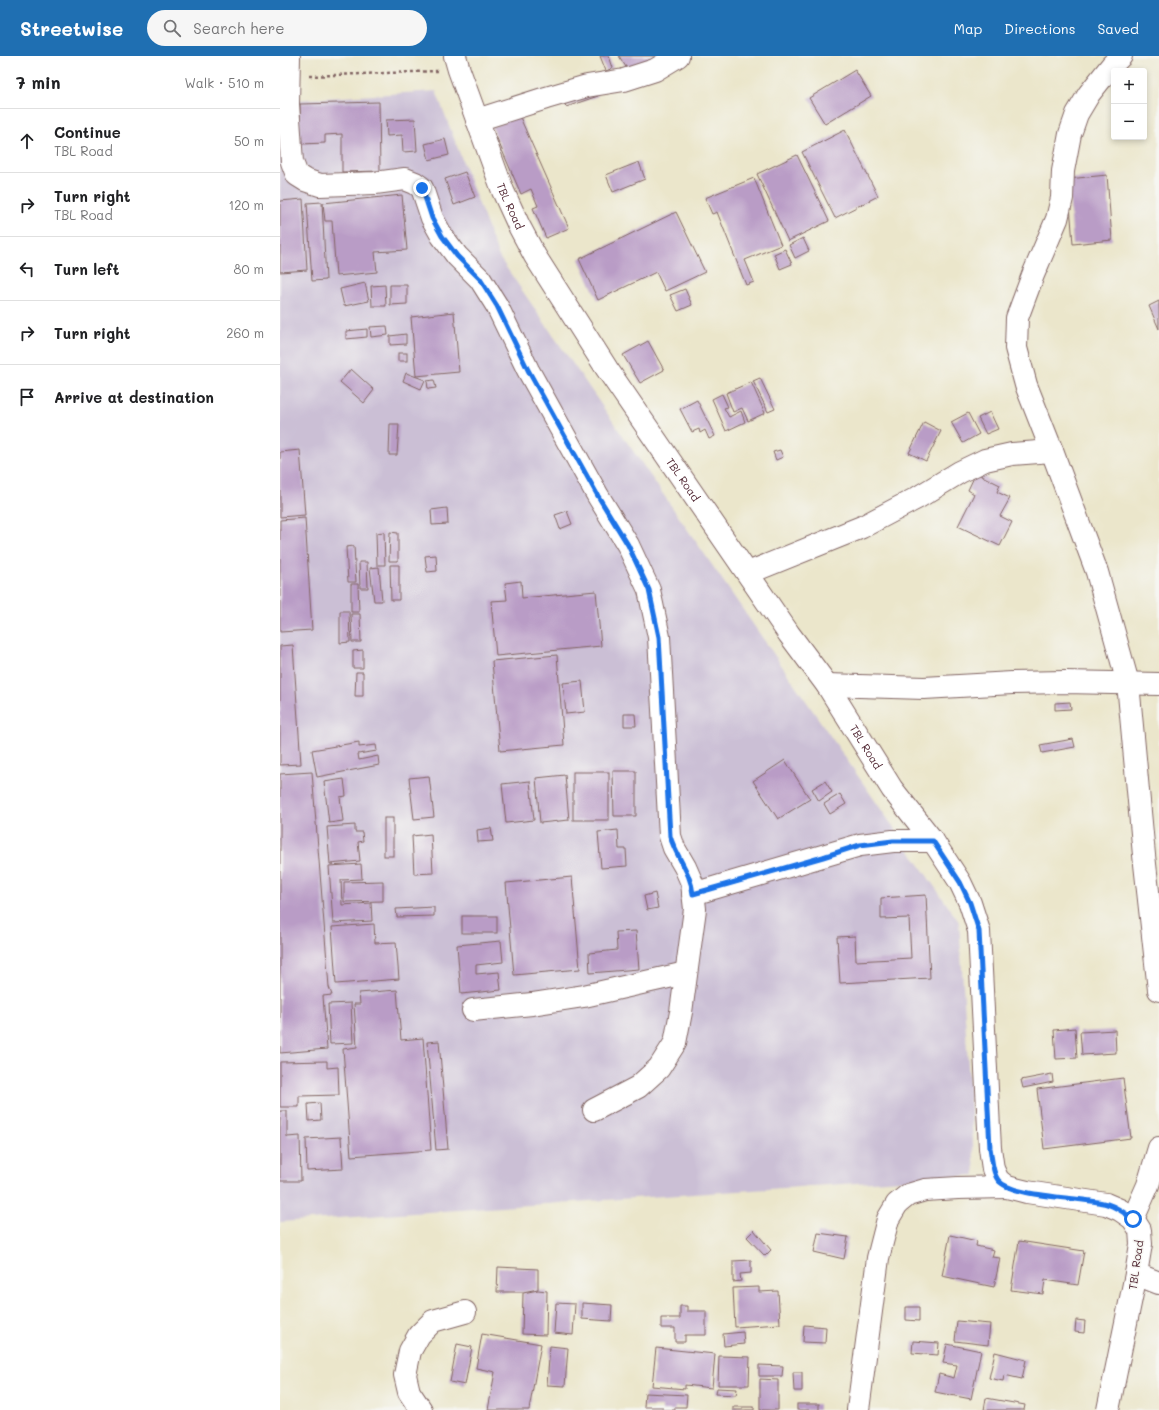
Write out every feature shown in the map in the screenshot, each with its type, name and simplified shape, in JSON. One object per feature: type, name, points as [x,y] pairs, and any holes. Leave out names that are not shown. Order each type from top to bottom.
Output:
[{"type":"street","points":[[477,120],[586,86],[624,80],[655,70],[678,56]]},
{"type":"street","points":[[1120,56],[1089,94],[1077,114],[1070,134],[1063,171],[1062,198],[1057,219],[1033,275],[1017,318],[1016,348],[1026,385],[1052,451],[1096,572],[1128,683],[1143,847],[1159,990]]},
{"type":"street","name":"TBL Road","points":[[457,63],[503,191],[519,226],[536,256],[607,369],[789,634],[827,685],[892,789],[933,841],[960,882],[970,903],[979,931],[990,1148],[993,1169],[998,1180],[1007,1187]]},
{"type":"street","points":[[289,66],[288,104],[292,162],[297,175],[305,180],[320,185],[406,179],[422,188],[432,218],[442,236],[457,256],[480,279],[497,306],[528,370],[598,496],[628,545],[649,590],[659,637],[670,836],[674,848],[692,883],[695,910],[681,1012],[674,1043],[659,1068],[638,1087],[594,1110]]},
{"type":"street","points":[[748,573],[862,527],[917,498],[960,472],[985,460],[1012,454],[1052,451]]},
{"type":"street","points":[[827,685],[924,688],[1065,682],[1159,684]]},
{"type":"street","points":[[693,894],[860,845],[893,841],[933,841]]},
{"type":"street","points":[[474,1010],[532,1004],[584,996],[686,973]]},
{"type":"street","points":[[858,1410],[878,1258],[888,1219],[897,1204],[908,1195],[926,1190],[1007,1187],[1027,1192],[1106,1204],[1120,1210],[1133,1219],[1148,1185],[1159,1148]]},
{"type":"street","name":"TBL Road","points":[[1108,1410],[1141,1244],[1140,1230],[1133,1219]]},
{"type":"street","points":[[1136,1274],[1159,1283]]},
{"type":"street","points":[[422,1410],[409,1392],[405,1375],[410,1351],[418,1334],[433,1321],[465,1312]]},
{"type":"path","points":[[289,66],[457,63]]},
{"type":"shaded area","points":[[436,91],[499,257],[959,922],[975,1175],[280,1222],[280,101]]},
{"type":"building","points":[[600,56],[609,56],[613,68],[606,71]]},
{"type":"building","points":[[619,56],[659,56],[631,75]]},
{"type":"building","points":[[855,70],[871,96],[825,124],[809,98]]},
{"type":"building","points":[[594,86],[598,96],[566,107],[563,97]]},
{"type":"building","points":[[379,102],[380,171],[342,172],[342,134],[325,135],[325,143],[301,144],[300,104]]},
{"type":"building","points":[[519,115],[569,228],[546,238],[533,208],[538,206],[531,189],[521,194],[492,127]]},
{"type":"building","points":[[415,119],[417,151],[403,152],[402,135],[387,136],[386,120]]},
{"type":"building","points":[[845,130],[878,196],[835,218],[802,152]]},
{"type":"building","points":[[445,139],[449,155],[429,160],[425,144]]},
{"type":"building","points":[[797,155],[829,221],[788,241],[757,174]]},
{"type":"building","points":[[639,162],[645,179],[613,192],[606,175]]},
{"type":"building","points":[[465,172],[475,197],[454,205],[445,179]]},
{"type":"building","points":[[1107,175],[1112,240],[1073,244],[1068,179]]},
{"type":"building","points":[[754,178],[781,245],[745,260],[754,282],[746,285],[717,212],[712,214],[705,198]]},
{"type":"building","points":[[402,195],[407,250],[375,252],[377,272],[336,276],[332,221],[325,221],[323,203]]},
{"type":"building","points":[[303,199],[307,270],[280,272],[280,201]]},
{"type":"building","points":[[322,202],[326,280],[312,281],[307,203]]},
{"type":"building","points":[[676,212],[705,272],[665,291],[656,272],[598,300],[579,259]]},
{"type":"building","points":[[803,238],[809,251],[795,258],[789,245]]},
{"type":"building","points":[[785,249],[792,264],[780,269],[774,254]]},
{"type":"building","points":[[365,283],[369,301],[344,306],[340,289]]},
{"type":"building","points":[[385,285],[386,306],[372,306],[371,286]]},
{"type":"building","points":[[390,285],[407,285],[407,304],[390,305]]},
{"type":"building","points":[[685,289],[692,305],[678,311],[670,295]]},
{"type":"building","points":[[1159,301],[1159,329],[1149,306]]},
{"type":"building","points":[[454,312],[459,372],[416,376],[411,317]]},
{"type":"building","points":[[387,326],[388,335],[371,337],[370,327]]},
{"type":"building","points":[[367,329],[367,337],[346,339],[346,331]]},
{"type":"building","points":[[406,334],[406,344],[390,345],[390,336]]},
{"type":"building","points":[[648,341],[664,370],[640,383],[623,355]]},
{"type":"building","points":[[398,353],[407,353],[407,361],[398,361]]},
{"type":"building","points":[[351,369],[374,390],[364,403],[340,382]]},
{"type":"building","points":[[406,373],[425,380],[421,389],[403,381]]},
{"type":"building","points":[[760,378],[775,409],[768,412],[753,381]]},
{"type":"building","points":[[434,380],[436,388],[428,389],[427,381]]},
{"type":"building","points":[[751,382],[765,413],[748,421],[742,408],[733,412],[726,393]]},
{"type":"building","points":[[722,394],[728,407],[724,408],[729,417],[741,411],[745,422],[726,431],[712,399]]},
{"type":"building","points":[[697,400],[715,436],[709,439],[705,430],[700,433],[699,429],[692,432],[680,409]]},
{"type":"building","points":[[990,412],[998,429],[986,434],[978,418]]},
{"type":"building","points":[[968,413],[979,434],[963,443],[951,422]]},
{"type":"building","points":[[924,422],[941,431],[926,461],[909,453]]},
{"type":"building","points":[[390,424],[399,424],[397,455],[389,455]]},
{"type":"building","points":[[300,450],[305,515],[280,517],[280,452]]},
{"type":"building","points":[[780,450],[783,457],[776,460],[773,452]]},
{"type":"building","points":[[976,473],[1000,485],[997,492],[1010,498],[1000,516],[1012,522],[1000,546],[958,526],[974,494],[968,490]]},
{"type":"building","points":[[447,508],[448,524],[432,525],[431,510]]},
{"type":"building","points":[[567,511],[572,524],[560,529],[555,515]]},
{"type":"building","points":[[305,518],[312,630],[280,632],[280,520]]},
{"type":"building","points":[[384,532],[385,565],[377,565],[376,533]]},
{"type":"building","points":[[390,532],[398,533],[398,561],[389,561]]},
{"type":"building","points":[[354,546],[356,582],[348,582],[346,547]]},
{"type":"building","points":[[436,555],[437,571],[427,572],[425,556]]},
{"type":"building","points":[[359,562],[367,562],[368,588],[360,588]]},
{"type":"building","points":[[390,565],[399,565],[399,600],[391,600]]},
{"type":"building","points":[[379,567],[382,601],[374,601],[370,568]]},
{"type":"building","points":[[521,581],[522,598],[596,591],[601,646],[496,656],[491,601],[507,600],[505,583]]},
{"type":"building","points":[[351,584],[358,584],[359,612],[351,612]]},
{"type":"building","points":[[340,611],[349,611],[350,642],[340,643]]},
{"type":"building","points":[[351,614],[360,614],[361,642],[352,642]]},
{"type":"building","points":[[293,645],[301,764],[280,765],[280,646]]},
{"type":"building","points":[[363,650],[363,668],[353,668],[353,651]]},
{"type":"building","points":[[557,655],[564,745],[500,751],[492,661]]},
{"type":"building","points":[[356,672],[363,672],[363,696],[355,696]]},
{"type":"building","points":[[582,681],[585,712],[566,714],[563,683]]},
{"type":"building","points":[[1070,702],[1071,709],[1055,710],[1055,703]]},
{"type":"building","points":[[624,714],[635,714],[636,726],[624,726]]},
{"type":"building","points":[[1073,739],[1075,747],[1042,753],[1040,745]]},
{"type":"building","points":[[359,742],[359,747],[376,745],[377,751],[358,754],[359,760],[378,756],[379,765],[317,777],[312,750]]},
{"type":"building","points":[[785,760],[810,799],[778,819],[753,781]]},
{"type":"building","points":[[613,771],[636,771],[636,816],[614,816]]},
{"type":"building","points":[[312,772],[329,987],[332,995],[323,996],[327,1049],[280,1053],[280,774]]},
{"type":"building","points":[[573,772],[609,772],[609,820],[573,820]]},
{"type":"building","points":[[565,775],[569,820],[540,823],[536,778]]},
{"type":"building","points":[[429,776],[434,817],[414,819],[409,778]]},
{"type":"building","points":[[344,779],[346,796],[340,797],[343,821],[329,823],[324,782]]},
{"type":"building","points":[[530,781],[534,820],[506,823],[502,784]]},
{"type":"building","points":[[825,781],[832,792],[819,801],[812,789]]},
{"type":"building","points":[[840,794],[846,804],[830,814],[824,804]]},
{"type":"building","points":[[384,818],[393,818],[393,856],[384,856]]},
{"type":"building","points":[[355,825],[355,832],[362,832],[363,841],[358,842],[360,861],[330,864],[327,827]]},
{"type":"building","points":[[491,828],[493,841],[478,842],[477,830]]},
{"type":"building","points":[[618,830],[619,849],[626,849],[627,866],[601,868],[598,832]]},
{"type":"building","points":[[431,834],[433,873],[414,874],[412,836]]},
{"type":"building","points":[[361,864],[362,879],[341,880],[342,905],[371,903],[372,921],[333,923],[329,866]]},
{"type":"building","points":[[572,877],[580,969],[514,975],[506,883]]},
{"type":"building","points":[[383,881],[383,901],[344,902],[344,882]]},
{"type":"building","points":[[655,893],[658,908],[647,910],[644,896]]},
{"type":"building","points":[[926,895],[930,978],[840,983],[837,937],[855,936],[856,961],[911,958],[909,918],[881,919],[881,898]]},
{"type":"building","points":[[434,907],[434,916],[397,917],[396,909]]},
{"type":"building","points":[[462,916],[497,916],[497,933],[462,933]]},
{"type":"building","points":[[374,924],[375,943],[396,942],[399,979],[336,984],[332,927]]},
{"type":"building","points":[[636,931],[639,969],[590,973],[589,953],[617,950],[616,932]]},
{"type":"building","points":[[501,941],[503,962],[476,965],[476,974],[499,972],[501,990],[461,994],[457,945]]},
{"type":"building","points":[[397,990],[401,1040],[423,1038],[431,1150],[351,1156],[343,1049],[357,1047],[354,1004],[360,1004],[359,993]]},
{"type":"building","points":[[351,1003],[353,1043],[330,1044],[328,1004]]},
{"type":"building","points":[[1075,1028],[1077,1058],[1056,1059],[1054,1030]]},
{"type":"building","points":[[1115,1030],[1116,1053],[1082,1055],[1080,1032]]},
{"type":"building","points":[[439,1041],[448,1149],[436,1150],[427,1042]]},
{"type":"building","points":[[327,1061],[327,1068],[338,1067],[339,1095],[299,1096],[299,1107],[280,1107],[280,1062]]},
{"type":"building","points":[[1052,1074],[1053,1082],[1023,1088],[1021,1080]]},
{"type":"building","points":[[1123,1078],[1131,1138],[1044,1149],[1037,1089]]},
{"type":"building","points":[[320,1103],[321,1120],[309,1121],[308,1104]]},
{"type":"building","points":[[280,1111],[287,1111],[287,1137],[300,1136],[301,1181],[280,1181]]},
{"type":"building","points":[[341,1137],[343,1169],[307,1171],[306,1139]]},
{"type":"building","points":[[754,1230],[771,1250],[765,1256],[747,1237]]},
{"type":"building","points":[[818,1233],[848,1237],[844,1259],[814,1252]]},
{"type":"building","points":[[950,1235],[977,1241],[976,1246],[994,1250],[992,1257],[1000,1258],[994,1287],[942,1276]]},
{"type":"building","points":[[1019,1241],[1084,1251],[1078,1285],[1045,1280],[1043,1294],[1011,1290]]},
{"type":"building","points":[[751,1260],[751,1273],[740,1274],[741,1281],[733,1282],[733,1261]]},
{"type":"building","points":[[498,1267],[538,1269],[538,1289],[523,1292],[497,1292]]},
{"type":"building","points":[[759,1287],[759,1292],[778,1291],[780,1324],[735,1327],[733,1288]]},
{"type":"building","points":[[538,1290],[547,1291],[546,1335],[522,1334],[523,1293]]},
{"type":"building","points":[[556,1303],[575,1304],[573,1335],[554,1333]]},
{"type":"building","points":[[582,1303],[612,1305],[611,1321],[582,1319]]},
{"type":"building","points":[[680,1306],[687,1306],[687,1311],[706,1311],[706,1335],[685,1335],[685,1342],[675,1342],[675,1328],[661,1328],[661,1318],[680,1318]]},
{"type":"building","points":[[906,1307],[919,1307],[919,1321],[906,1320]]},
{"type":"building","points":[[1076,1320],[1085,1321],[1084,1333],[1075,1332]]},
{"type":"building","points":[[957,1321],[990,1324],[988,1345],[955,1341]]},
{"type":"building","points":[[804,1325],[826,1327],[825,1343],[803,1342]]},
{"type":"building","points":[[743,1332],[744,1344],[724,1346],[723,1334]]},
{"type":"building","points":[[482,1334],[541,1344],[529,1410],[488,1410],[495,1372],[476,1368]]},
{"type":"building","points":[[913,1341],[939,1343],[938,1355],[912,1353]]},
{"type":"building","points":[[457,1344],[472,1347],[465,1385],[450,1382]]},
{"type":"building","points":[[947,1344],[981,1351],[971,1399],[935,1392],[939,1374],[954,1378],[957,1365],[943,1363]]},
{"type":"building","points":[[550,1346],[568,1348],[565,1386],[547,1385]]},
{"type":"building","points":[[656,1348],[715,1354],[712,1388],[685,1385],[685,1389],[652,1386]]},
{"type":"building","points":[[995,1352],[1026,1360],[1022,1379],[1004,1375],[1003,1381],[989,1378]]},
{"type":"building","points":[[719,1356],[750,1357],[749,1385],[718,1385]]},
{"type":"building","points":[[759,1365],[783,1366],[782,1376],[759,1376]]},
{"type":"building","points":[[793,1372],[802,1372],[802,1391],[794,1391]]},
{"type":"building","points":[[760,1379],[778,1380],[778,1410],[760,1410]]},
{"type":"building","points":[[717,1388],[737,1389],[736,1395],[716,1394]]},
{"type":"building","points":[[645,1393],[687,1395],[686,1407],[675,1407],[675,1410],[662,1410],[662,1407],[644,1407]]},
{"type":"building","points":[[986,1398],[1025,1405],[1024,1410],[984,1410]]},
{"type":"building","points":[[797,1404],[819,1404],[819,1410],[797,1410]]},
{"type":"building","points":[[733,1407],[754,1407],[754,1410],[733,1410]]},
{"type":"route","points":[[422,188],[432,218],[442,236],[457,256],[480,279],[497,306],[528,370],[598,496],[628,545],[649,590],[659,637],[668,822],[670,836],[674,848],[692,883],[693,894],[860,845],[893,841],[933,841],[960,882],[970,903],[979,931],[990,1148],[993,1169],[998,1180],[1007,1187],[1027,1192],[1106,1204],[1120,1210],[1133,1219]]}]
